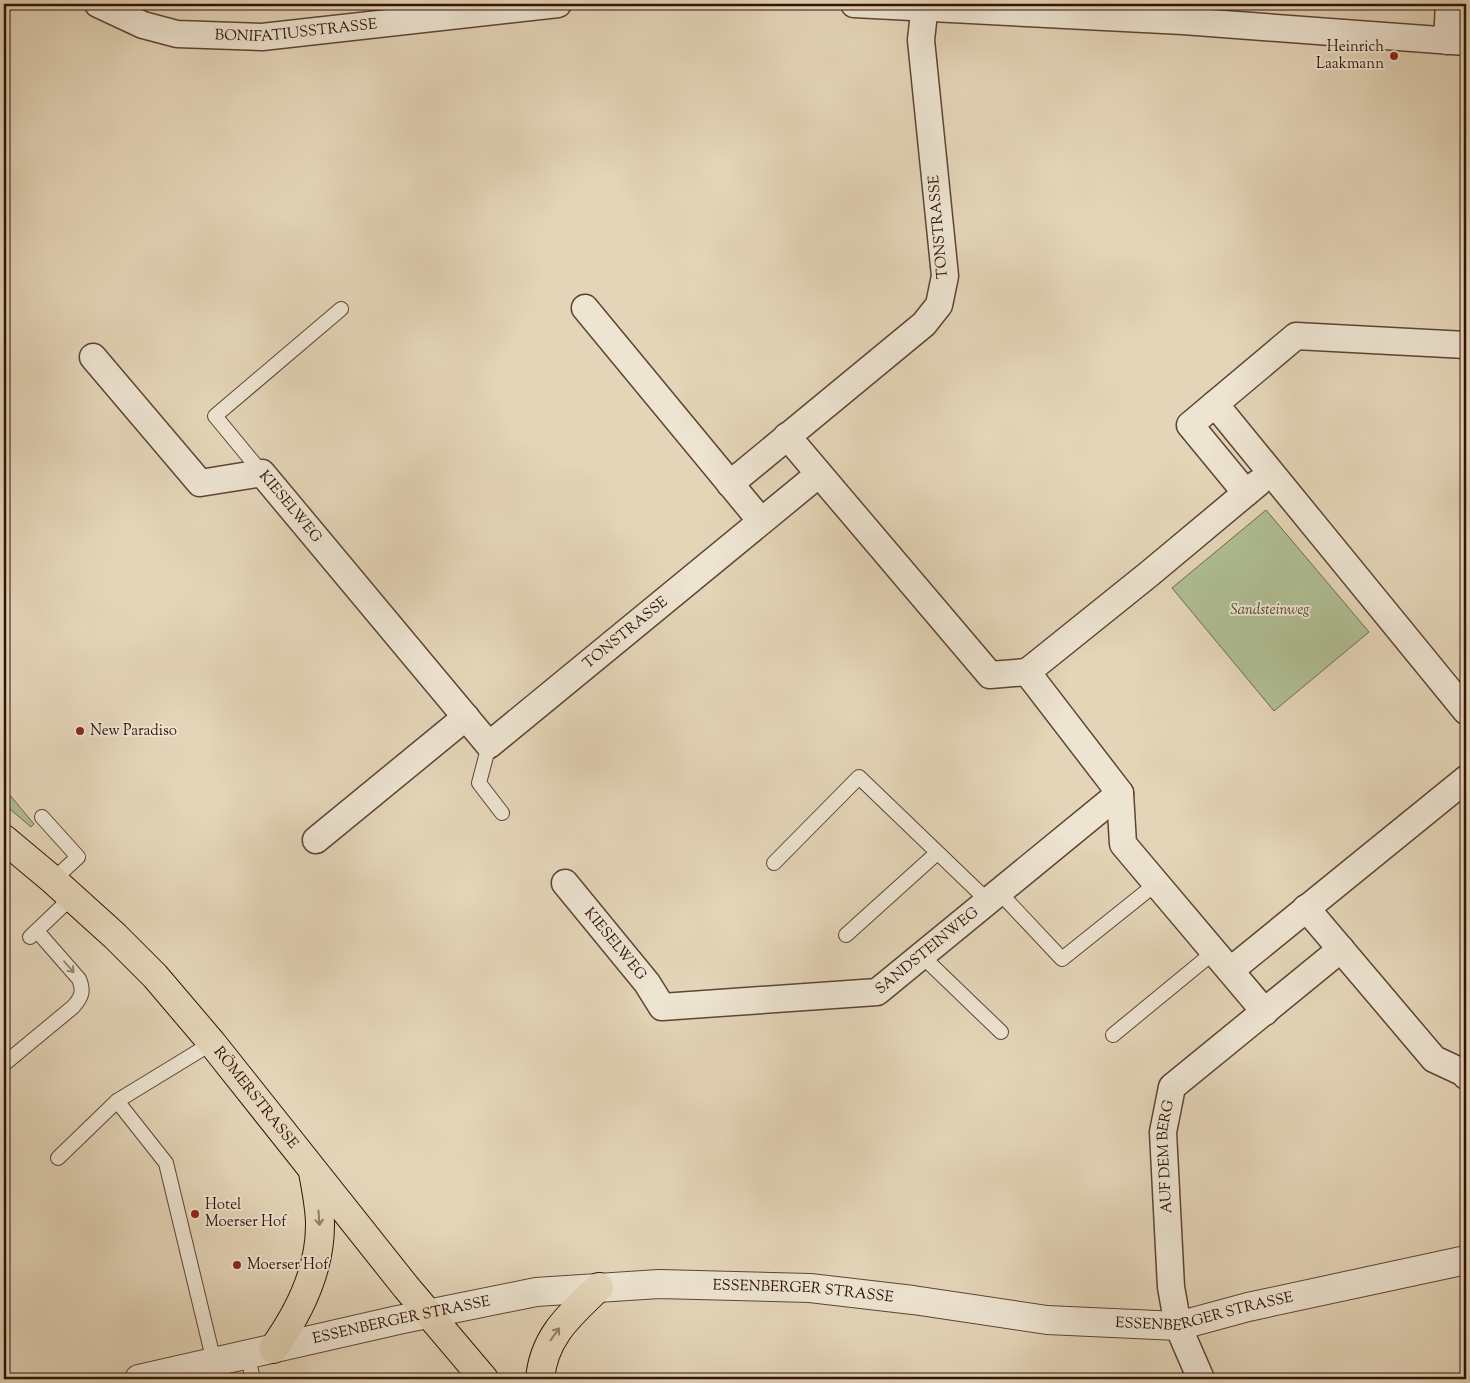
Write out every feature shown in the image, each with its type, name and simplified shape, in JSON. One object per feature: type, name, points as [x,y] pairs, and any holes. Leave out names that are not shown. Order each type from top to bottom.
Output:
[{"type":"main road","name":"RÖMERSTRASSE","points":[[4,839],[62,889],[150,970],[212,1043],[428,1314],[484,1379]]},
{"type":"main road","points":[[258,1361],[286,1331],[299,1307],[313,1272],[320,1224],[318,1198],[312,1170]]},
{"type":"main road","points":[[540,1379],[541,1366],[548,1345],[567,1318],[600,1287]]},
{"type":"street","name":"BONIFATIUSSTRASSE","points":[[98,4],[143,25],[177,34],[262,38],[558,4]]},
{"type":"street","points":[[854,4],[925,6],[1193,22],[1457,41],[1450,4]]},
{"type":"street","name":"TONSTRASSE","points":[[730,484],[924,324],[939,305],[945,276],[921,40],[925,6]]},
{"type":"street","points":[[585,308],[761,521]]},
{"type":"street","points":[[1246,493],[1190,425],[1296,336],[1466,345]]},
{"type":"street","name":"KIESELWEG","points":[[93,358],[200,483],[262,473],[489,745]]},
{"type":"street","points":[[1215,404],[1466,712]]},
{"type":"street","points":[[788,436],[990,675],[1027,672],[1270,473]]},
{"type":"street","name":"TONSTRASSE","points":[[489,745],[819,474]]},
{"type":"street","points":[[1027,672],[1120,794],[1124,844],[1266,1012]]},
{"type":"street","points":[[316,840],[466,717]]},
{"type":"street","points":[[1222,961],[1306,908],[1466,779]]},
{"type":"street","name":"SANDSTEINWEG","points":[[662,1007],[877,992],[1120,794]]},
{"type":"street","name":"KIESELWEG","points":[[565,883],[647,983],[662,1007]]},
{"type":"street","points":[[1306,908],[1434,1059],[1464,1073],[1466,1076]]},
{"type":"street","name":"AUF DEM BERG","points":[[1202,1379],[1178,1326],[1171,1287],[1163,1132],[1172,1087],[1341,949]]},
{"type":"street","name":"ESSENBERGER STRASSE","points":[[139,1379],[214,1362],[258,1361],[428,1314],[536,1292],[659,1284],[810,1288],[913,1300],[1047,1320],[1178,1326],[1248,1307],[1466,1260]]},
{"type":"lane","points":[[262,473],[215,416],[342,309]]},
{"type":"lane","points":[[489,745],[479,783],[502,812]]},
{"type":"lane","points":[[774,863],[859,777],[937,853],[994,897],[1062,959],[1157,882]]},
{"type":"lane","points":[[4,1064],[73,1007],[81,998],[83,989],[80,979],[33,934],[62,889],[78,857],[42,818]]},
{"type":"lane","points":[[846,935],[937,853]]},
{"type":"lane","points":[[921,955],[1001,1032]]},
{"type":"lane","points":[[1113,1035],[1222,961]]},
{"type":"lane","points":[[58,1158],[117,1101],[212,1043]]},
{"type":"lane","points":[[117,1101],[166,1163],[214,1362]]},
{"type":"green space","name":"Sandsteinweg","points":[[1266,510],[1369,632],[1274,711],[1172,588]]},
{"type":"green space","points":[[4,788],[34,824],[31,827],[4,804]]},
{"type":"place","name":"Heinrich Laakmann","points":[[1394,56]]},
{"type":"place","name":"New Paradiso","points":[[80,731]]},
{"type":"place","name":"Hotel Moerser Hof","points":[[195,1214]]},
{"type":"place","name":"Moerser Hof","points":[[237,1265]]}]
